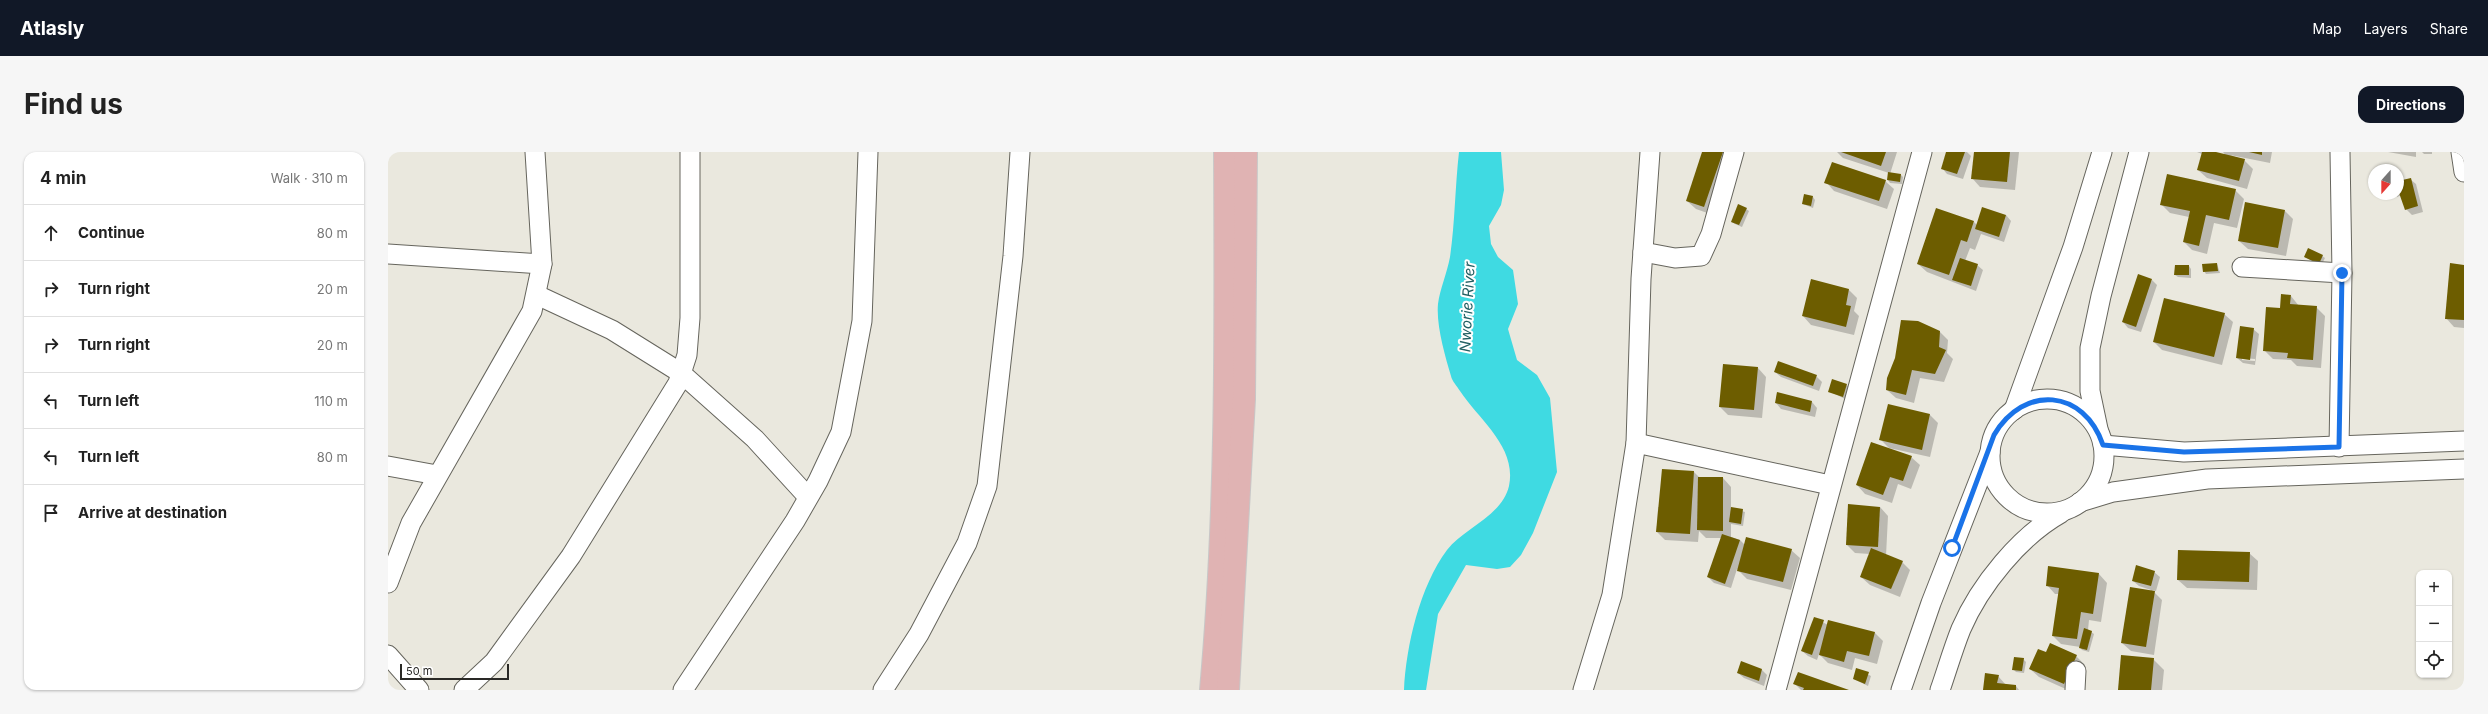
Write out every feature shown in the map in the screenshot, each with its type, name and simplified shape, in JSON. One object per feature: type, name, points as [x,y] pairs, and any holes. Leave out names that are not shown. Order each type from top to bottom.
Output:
[{"type":"main road","points":[[1211,690],[1219,578],[1226,313],[1225,152]]},
{"type":"main road","points":[[1228,690],[1244,399],[1246,152]]},
{"type":"street","points":[[388,583],[411,523],[437,475],[532,312],[537,295],[542,264],[535,152]]},
{"type":"street","points":[[464,690],[494,662],[571,556],[678,383],[687,355],[690,318],[690,152]]},
{"type":"street","points":[[683,690],[818,481],[841,432],[862,321],[868,152]]},
{"type":"street","points":[[883,690],[919,634],[967,543],[988,486],[1013,256],[1020,152]]},
{"type":"street","points":[[1583,690],[1612,595],[1636,443],[1643,252],[1650,152]]},
{"type":"street","points":[[1643,252],[1675,258],[1701,256],[1711,234],[1734,152]]},
{"type":"street","points":[[1776,690],[1830,484],[1922,152]]},
{"type":"street","points":[[2014,410],[2073,248],[2102,152]]},
{"type":"street","points":[[1940,690],[1962,628],[1986,587],[2013,551],[2041,524],[2073,506],[2092,491],[2100,477],[2104,462],[2090,391],[2090,348],[2101,296],[2139,152]]},
{"type":"street","points":[[2339,447],[2342,273],[2340,152]]},
{"type":"street","points":[[2461,152],[2464,172]]},
{"type":"street","points":[[388,254],[542,264]]},
{"type":"street","points":[[2242,267],[2342,273]]},
{"type":"street","points":[[537,295],[612,330],[681,373],[755,439],[808,497]]},
{"type":"street","points":[[1901,690],[1931,603],[1997,430],[2002,421],[2014,410],[2028,403],[2044,399],[2060,401],[2076,407],[2084,414],[2100,438],[2184,452],[2464,441]]},
{"type":"street","points":[[1636,443],[1830,484]]},
{"type":"street","points":[[1990,451],[1991,467],[1996,482],[2006,495],[2019,506],[2039,512],[2050,513],[2113,492],[2207,479],[2464,470]]},
{"type":"street","points":[[388,466],[437,475]]},
{"type":"street","points":[[388,655],[419,690]]},
{"type":"street","points":[[2075,690],[2076,671]]},
{"type":"water","name":"Nworie River","points":[[1459,152],[1501,152],[1504,190],[1501,205],[1489,226],[1491,244],[1498,257],[1513,270],[1518,304],[1508,329],[1517,360],[1537,375],[1550,398],[1557,472],[1533,533],[1521,555],[1510,567],[1497,569],[1466,565],[1438,614],[1426,690],[1404,690],[1411,636],[1416,617],[1429,581],[1437,565],[1454,542],[1491,514],[1499,506],[1509,486],[1510,472],[1508,459],[1502,447],[1495,435],[1452,380],[1438,321],[1438,304],[1440,293],[1450,257]]},
{"type":"building","points":[[1702,152],[1723,152],[1704,207],[1686,201]]},
{"type":"building","points":[[1841,152],[1886,152],[1881,166]]},
{"type":"building","points":[[1946,152],[1965,152],[1957,174],[1941,169]]},
{"type":"building","points":[[1974,152],[2010,152],[2007,182],[1971,179]]},
{"type":"building","points":[[2202,152],[2216,152],[2245,159],[2239,181],[2197,170]]},
{"type":"building","points":[[2249,152],[2262,152],[2262,155]]},
{"type":"building","points":[[1832,162],[1886,180],[1879,201],[1824,183]]},
{"type":"building","points":[[1888,172],[1901,174],[1900,182],[1887,180]]},
{"type":"building","points":[[2167,174],[2236,189],[2229,220],[2206,215],[2199,246],[2183,242],[2190,211],[2160,205]]},
{"type":"building","points":[[2411,178],[2418,206],[2405,210],[2402,200],[2404,200],[2404,180]]},
{"type":"building","points":[[1804,194],[1813,196],[1811,206],[1802,204]]},
{"type":"building","points":[[2245,202],[2285,210],[2278,248],[2238,241]]},
{"type":"building","points":[[1738,204],[1747,208],[1739,225],[1731,222]]},
{"type":"building","points":[[1982,207],[2006,215],[1999,237],[1975,229]]},
{"type":"building","points":[[1936,208],[1974,221],[1967,242],[1961,240],[1949,275],[1917,264]]},
{"type":"building","points":[[2308,248],[2323,255],[2319,264],[2304,257]]},
{"type":"building","points":[[1960,258],[1978,264],[1971,286],[1952,280]]},
{"type":"building","points":[[2217,263],[2218,271],[2203,272],[2202,264]]},
{"type":"building","points":[[2450,263],[2464,265],[2464,320],[2445,319]]},
{"type":"building","points":[[2175,265],[2189,265],[2189,275],[2174,275]]},
{"type":"building","points":[[2138,274],[2152,279],[2136,327],[2122,322]]},
{"type":"building","points":[[1811,279],[1849,289],[1846,305],[1851,306],[1846,327],[1802,316]]},
{"type":"building","points":[[2281,294],[2291,295],[2290,304],[2317,306],[2313,360],[2287,358],[2288,353],[2263,351],[2266,307],[2280,308]]},
{"type":"building","points":[[2164,298],[2225,313],[2214,357],[2153,342]]},
{"type":"building","points":[[1901,320],[1918,321],[1940,331],[1939,347],[1946,350],[1935,374],[1912,370],[1906,395],[1886,390],[1887,378],[1895,358]]},
{"type":"building","points":[[2240,326],[2254,328],[2250,360],[2236,358]]},
{"type":"building","points":[[1778,361],[1817,375],[1813,386],[1774,372]]},
{"type":"building","points":[[1723,364],[1758,367],[1754,410],[1719,407]]},
{"type":"building","points":[[1832,379],[1847,384],[1843,397],[1828,392]]},
{"type":"building","points":[[1777,392],[1812,401],[1810,412],[1775,403]]},
{"type":"building","points":[[1888,404],[1930,414],[1922,450],[1879,440]]},
{"type":"building","points":[[1871,442],[1912,456],[1903,481],[1890,477],[1883,495],[1856,485]]},
{"type":"building","points":[[1662,469],[1694,471],[1690,534],[1656,532]]},
{"type":"building","points":[[1698,477],[1723,477],[1723,531],[1697,530]]},
{"type":"building","points":[[1848,504],[1880,507],[1878,547],[1846,545]]},
{"type":"building","points":[[1731,507],[1743,509],[1741,524],[1729,522]]},
{"type":"building","points":[[1722,534],[1740,540],[1725,584],[1707,577]]},
{"type":"building","points":[[1746,537],[1792,549],[1783,582],[1737,571]]},
{"type":"building","points":[[1871,548],[1903,561],[1891,589],[1860,577]]},
{"type":"building","points":[[2178,550],[2250,552],[2249,582],[2177,580]]},
{"type":"building","points":[[2136,565],[2155,571],[2151,586],[2132,581]]},
{"type":"building","points":[[2048,566],[2099,573],[2093,614],[2081,612],[2077,639],[2052,636],[2059,588],[2046,586]]},
{"type":"building","points":[[2130,587],[2155,591],[2146,647],[2121,643]]},
{"type":"building","points":[[1814,617],[1824,620],[1812,655],[1801,651]]},
{"type":"building","points":[[1828,620],[1875,632],[1869,656],[1847,651],[1844,662],[1819,655]]},
{"type":"building","points":[[2084,628],[2092,631],[2087,650],[2079,648]]},
{"type":"building","points":[[2050,643],[2077,655],[2064,684],[2029,669],[2038,649],[2046,652]]},
{"type":"building","points":[[2121,655],[2154,658],[2151,690],[2118,690]]},
{"type":"building","points":[[2014,657],[2024,658],[2022,671],[2012,670]]},
{"type":"building","points":[[1741,661],[1762,669],[1759,681],[1737,673]]},
{"type":"building","points":[[1856,668],[1869,672],[1865,684],[1853,679]]},
{"type":"building","points":[[1798,672],[1849,690],[1803,690],[1804,688],[1793,684]]},
{"type":"building","points":[[1985,673],[1999,675],[1997,683],[2016,685],[2016,690],[1983,690]]},
{"type":"route","points":[[1952,548],[1990,451],[1994,435],[2002,421],[2014,410],[2028,403],[2044,399],[2060,401],[2076,407],[2088,417],[2098,430],[2103,445],[2142,450],[2184,452],[2339,447],[2342,273]]}]
